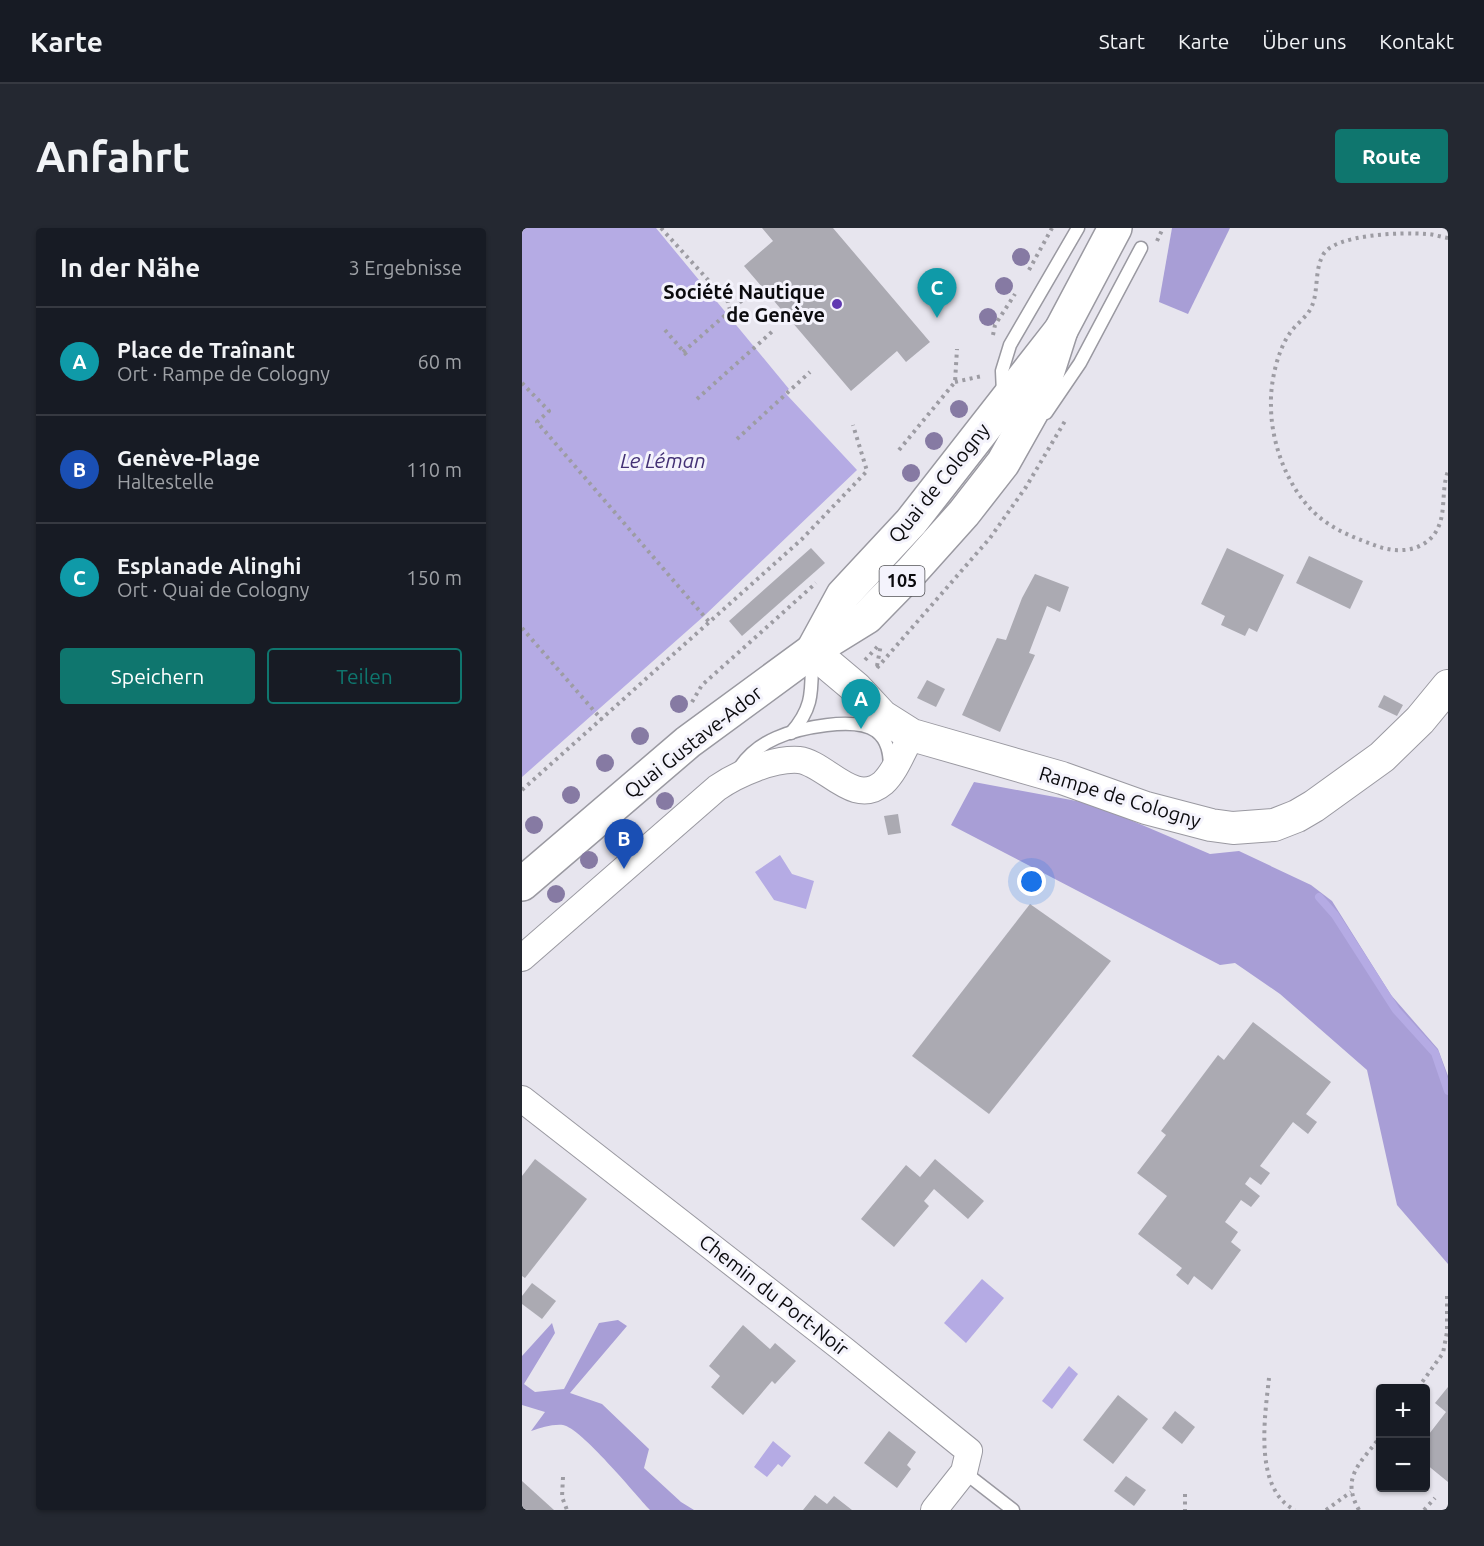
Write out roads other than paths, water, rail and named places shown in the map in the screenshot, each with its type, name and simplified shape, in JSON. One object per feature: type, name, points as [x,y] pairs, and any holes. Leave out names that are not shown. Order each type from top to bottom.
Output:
[{"type":"main road","name":"Quai de Cologny","points":[[812,651],[867,617],[940,541],[1003,463],[1039,399],[1061,330],[1115,228]]},
{"type":"main road","name":"Quai de Cologny","points":[[812,651],[843,595],[911,522],[961,460],[1004,400],[1061,330]]},
{"type":"main road","name":"Quai Gustave-Ador","points":[[522,884],[688,742],[812,651]]},
{"type":"street","name":"Rampe de Cologny","points":[[812,651],[856,688],[882,716],[912,735],[1062,777],[1146,808],[1233,828],[1268,826],[1284,822],[1306,811],[1382,757],[1420,720],[1448,686]]},
{"type":"street","points":[[522,958],[717,788],[734,776],[769,765],[798,760],[813,765],[856,789],[877,787],[887,778],[912,735]]},
{"type":"street","name":"Chemin du Port-Noir","points":[[522,1099],[844,1350],[969,1451],[964,1472]]},
{"type":"street","points":[[934,1510],[964,1472]]},
{"type":"lane","points":[[1004,400],[1002,371],[1010,345],[1078,228]]},
{"type":"lane","points":[[1003,463],[1038,424],[1067,384],[1141,248]]},
{"type":"lane","points":[[791,733],[803,720],[809,708],[812,651]]},
{"type":"lane","points":[[734,776],[744,759],[776,738],[822,726],[860,724],[873,729],[881,736],[889,753],[890,770],[887,778]]},
{"type":"lane","points":[[964,1472],[1013,1510]]},
{"type":"water","name":"Le Léman","points":[[522,228],[656,228],[789,389],[785,392],[787,395],[857,470],[704,616],[522,777]]},
{"type":"water","points":[[780,855],[792,874],[814,881],[806,909],[774,900],[755,872]]},
{"type":"water","points":[[982,1279],[1004,1298],[966,1343],[944,1323]]},
{"type":"water","points":[[1069,1366],[1078,1374],[1052,1409],[1042,1401]]},
{"type":"water","points":[[773,1441],[791,1456],[782,1467],[778,1464],[767,1477],[754,1467]]},
{"type":"waterway","points":[[1319,897],[1335,915],[1396,1010],[1435,1053],[1448,1091]]},
{"type":"place","name":"Société Nautique de Genève","points":[[837,304]]},
{"type":"place","name":"Esplanade Alinghi","points":[[937,318]]},
{"type":"place","name":"Place de Traînant","points":[[861,729]]},
{"type":"place","name":"Genève-Plage","points":[[624,869]]}]
